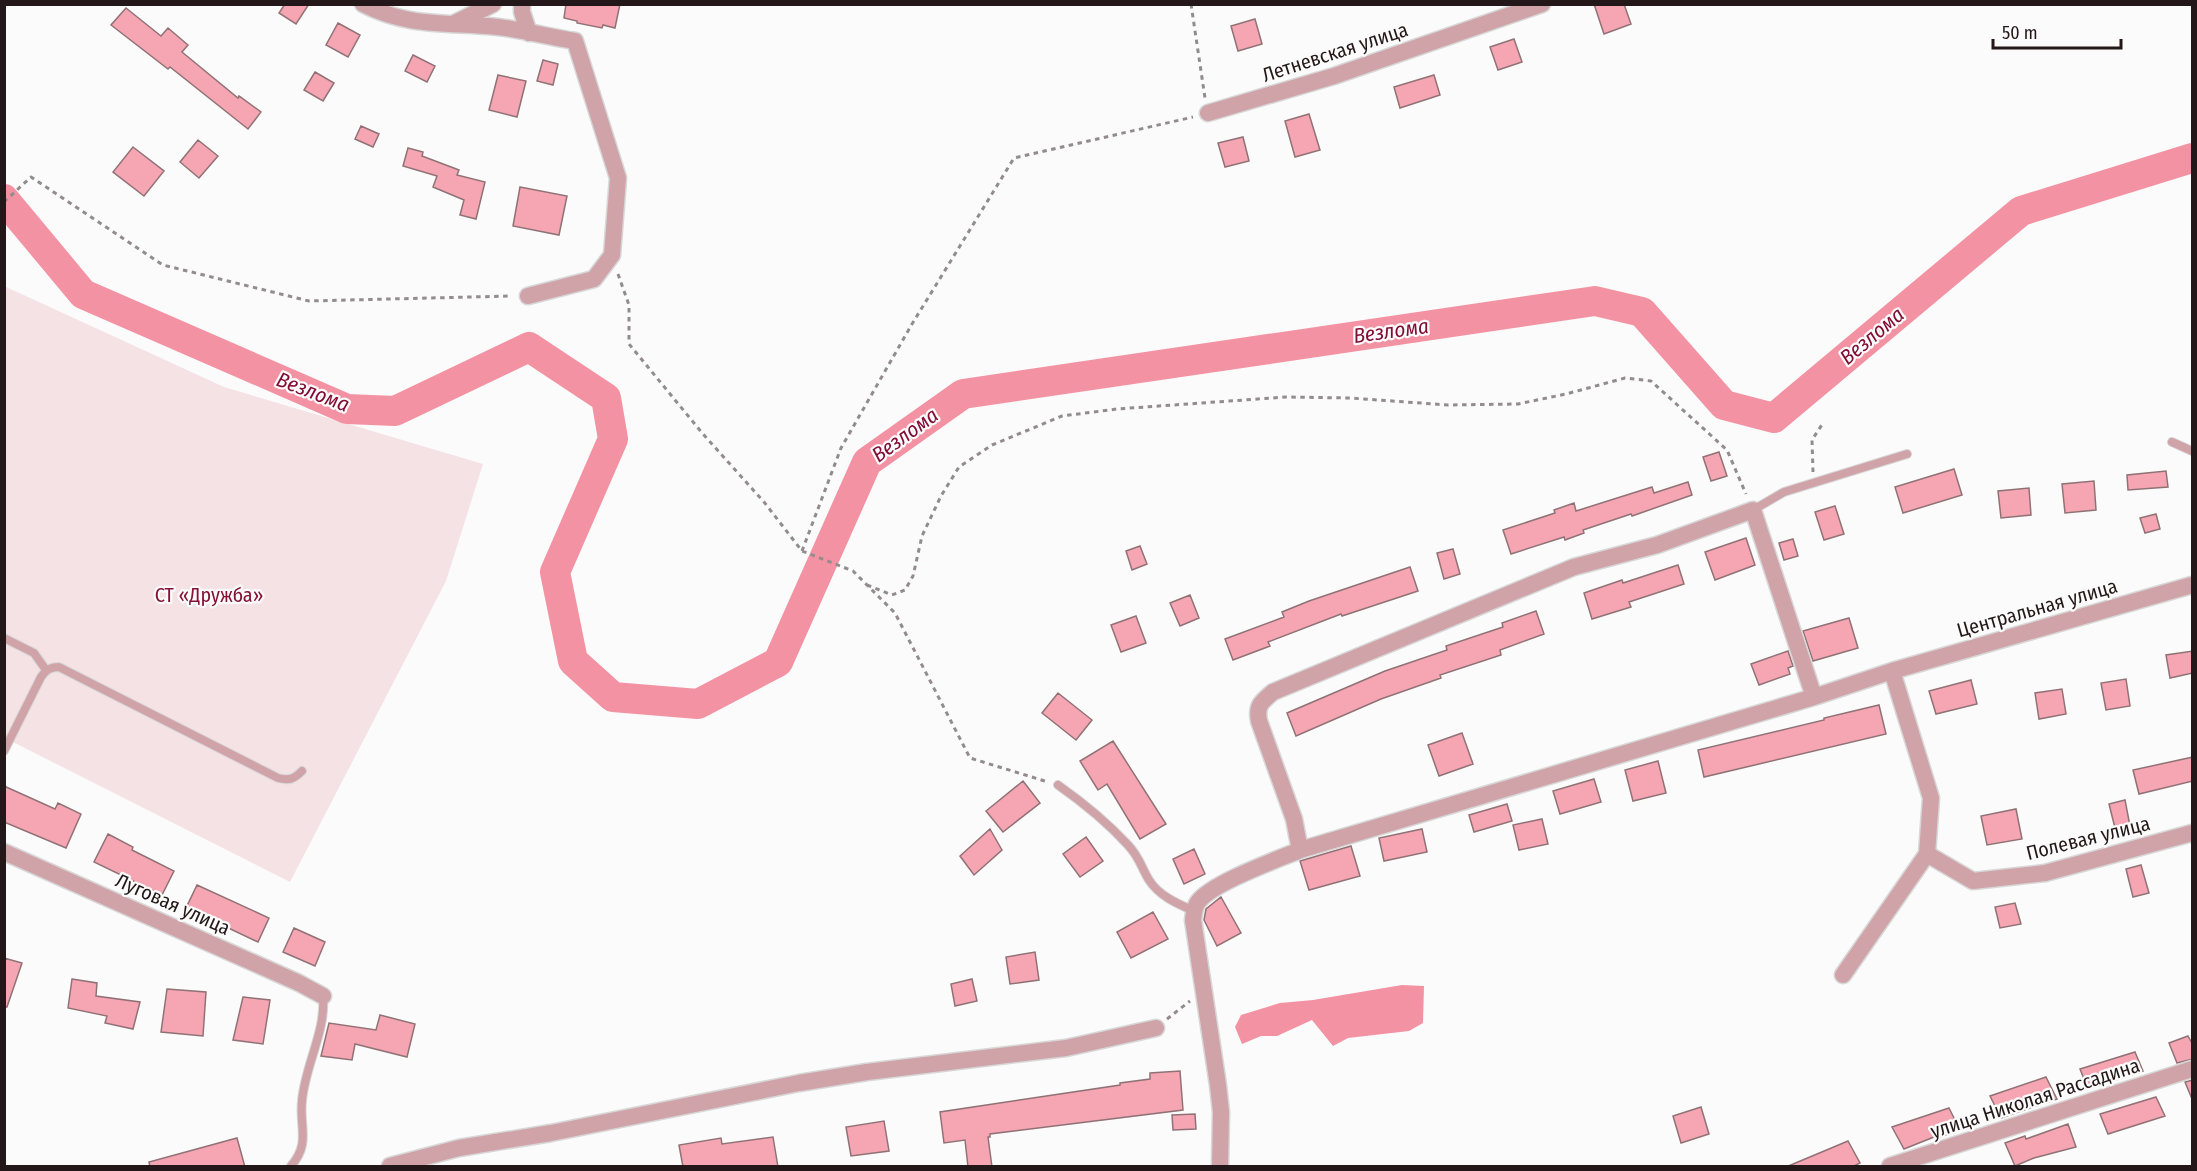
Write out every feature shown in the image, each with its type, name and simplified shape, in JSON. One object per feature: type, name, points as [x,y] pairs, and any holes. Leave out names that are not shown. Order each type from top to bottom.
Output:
[{"type":"street","points":[[363,4],[379,13],[424,24],[499,27],[575,41],[618,178],[612,255],[594,279],[528,296]]},
{"type":"street","points":[[453,24],[493,4]]},
{"type":"street","points":[[522,4],[522,12],[529,33]]},
{"type":"street","name":"Летневская улица","points":[[1208,113],[1334,76],[1542,4]]},
{"type":"street","points":[[1300,850],[1294,819],[1259,722],[1257,709],[1261,702],[1273,692],[1465,610],[1574,567],[1657,545],[1753,510],[1814,697]]},
{"type":"street","name":"Центральная улица","points":[[1194,911],[1197,902],[1205,894],[1300,850],[1814,697],[1892,671],[2193,585]]},
{"type":"street","points":[[1843,975],[1927,854],[1931,798],[1892,671]]},
{"type":"street","name":"Полевая улица","points":[[1927,854],[1973,880],[2044,873],[2193,833]]},
{"type":"street","name":"Луговая улица","points":[[4,852],[299,983],[322,996]]},
{"type":"street","points":[[1194,911],[1193,920],[1221,1112],[1220,1167]]},
{"type":"street","points":[[390,1167],[459,1148],[799,1083],[867,1072],[1066,1048],[1156,1028]]},
{"type":"street","name":"улица Николая Рассадина","points":[[1890,1167],[2193,1069]]},
{"type":"lane","points":[[2172,442],[2193,451]]},
{"type":"lane","points":[[1753,510],[1784,492],[1907,454]]},
{"type":"lane","points":[[4,638],[34,653],[46,670]]},
{"type":"lane","points":[[4,751],[46,670],[59,667],[278,778],[287,780],[295,778],[302,771]]},
{"type":"lane","points":[[1058,785],[1096,812],[1129,846],[1140,858],[1149,880],[1156,889],[1172,901],[1194,911]]},
{"type":"lane","points":[[291,1167],[303,1146],[302,1100],[321,1025],[322,996]]},
{"type":"path","points":[[802,551],[841,448],[912,324],[1014,158],[1208,113],[1191,4]]},
{"type":"path","points":[[4,202],[32,177],[163,265],[309,301],[528,296]]},
{"type":"path","points":[[612,255],[629,305],[629,344],[703,434],[764,502],[802,551],[853,571],[895,613],[970,758],[1058,785]]},
{"type":"path","points":[[867,585],[892,595],[905,590],[913,576],[922,536],[941,496],[959,467],[992,445],[1062,416],[1117,409],[1286,397],[1350,398],[1448,405],[1518,404],[1625,378],[1651,381],[1727,450],[1753,510]]},
{"type":"path","points":[[1813,466],[1812,440],[1823,423]]},
{"type":"path","points":[[1156,1028],[1186,1003],[1203,994]]},
{"type":"green space","name":"СТ «Дружба»","points":[[4,286],[224,387],[483,464],[446,581],[290,882],[5,738]]},
{"type":"shaded area","points":[[1402,985],[1424,986],[1423,1023],[1409,1031],[1348,1038],[1333,1046],[1312,1020],[1277,1036],[1261,1036],[1242,1044],[1235,1027],[1241,1015],[1280,1003],[1313,1000]]},
{"type":"building","points":[[285,4],[309,4],[296,24],[279,13]]},
{"type":"building","points":[[566,4],[620,4],[615,28],[603,25],[602,28],[564,18]]},
{"type":"building","points":[[1594,4],[1624,4],[1631,24],[1604,34]]},
{"type":"building","points":[[126,8],[161,36],[168,28],[188,45],[182,52],[238,98],[239,96],[261,112],[248,129],[170,67],[168,69],[111,25]]},
{"type":"building","points":[[1255,19],[1262,44],[1238,51],[1231,26]]},
{"type":"building","points":[[338,23],[360,35],[348,57],[326,45]]},
{"type":"building","points":[[1514,39],[1522,62],[1498,70],[1490,47]]},
{"type":"building","points":[[413,55],[435,66],[427,82],[405,71]]},
{"type":"building","points":[[543,60],[558,64],[553,85],[537,81]]},
{"type":"building","points":[[315,72],[334,83],[323,101],[304,90]]},
{"type":"building","points":[[498,75],[526,81],[517,117],[489,110]]},
{"type":"building","points":[[1434,75],[1440,95],[1400,108],[1394,87]]},
{"type":"building","points":[[1309,114],[1320,150],[1295,157],[1285,121]]},
{"type":"building","points":[[361,126],[379,134],[373,147],[355,139]]},
{"type":"building","points":[[1243,137],[1249,161],[1225,167],[1218,143]]},
{"type":"building","points":[[198,140],[218,156],[199,178],[180,162]]},
{"type":"building","points":[[133,147],[164,171],[144,196],[113,172]]},
{"type":"building","points":[[408,148],[423,152],[422,156],[459,170],[457,175],[485,182],[476,219],[460,215],[464,200],[433,187],[437,176],[403,166]]},
{"type":"building","points":[[520,187],[567,196],[559,235],[513,226]]},
{"type":"building","points":[[1719,452],[1727,476],[1711,481],[1703,457]]},
{"type":"building","points":[[1954,469],[1962,495],[1903,513],[1895,487]]},
{"type":"building","points":[[2166,471],[2168,487],[2128,490],[2127,475]]},
{"type":"building","points":[[2094,481],[2096,510],[2065,513],[2062,484]]},
{"type":"building","points":[[1688,482],[1692,495],[1583,530],[1584,533],[1565,540],[1564,537],[1511,554],[1503,530],[1555,513],[1554,510],[1574,503],[1576,511],[1652,487],[1654,493]]},
{"type":"building","points":[[2029,488],[2031,515],[2001,518],[1998,491]]},
{"type":"building","points":[[1835,506],[1844,534],[1824,540],[1815,512]]},
{"type":"building","points":[[2156,514],[2160,529],[2145,533],[2140,518]]},
{"type":"building","points":[[1746,538],[1755,565],[1715,580],[1705,552]]},
{"type":"building","points":[[1793,539],[1798,556],[1784,560],[1779,543]]},
{"type":"building","points":[[1140,546],[1147,564],[1132,570],[1126,551]]},
{"type":"building","points":[[1453,549],[1460,574],[1444,579],[1437,553]]},
{"type":"building","points":[[1678,565],[1684,584],[1629,602],[1631,607],[1592,619],[1584,593]]},
{"type":"building","points":[[1410,567],[1418,591],[1342,616],[1341,614],[1268,642],[1270,646],[1233,660],[1225,639],[1284,617],[1282,612],[1309,601]]},
{"type":"building","points":[[1190,595],[1199,618],[1180,626],[1170,603]]},
{"type":"building","points":[[1536,611],[1544,634],[1500,650],[1501,655],[1440,675],[1441,678],[1381,699],[1296,736],[1287,713],[1385,671],[1447,650],[1446,646],[1503,627],[1502,623]]},
{"type":"building","points":[[1136,616],[1146,643],[1121,652],[1111,625]]},
{"type":"building","points":[[1849,618],[1858,648],[1813,661],[1803,631]]},
{"type":"building","points":[[1788,651],[1793,666],[1788,668],[1790,674],[1759,685],[1751,664]]},
{"type":"building","points":[[2193,651],[2193,673],[2170,678],[2166,655]]},
{"type":"building","points":[[2126,679],[2130,706],[2106,710],[2101,683]]},
{"type":"building","points":[[1971,680],[1977,704],[1936,714],[1929,691]]},
{"type":"building","points":[[2062,689],[2066,714],[2039,719],[2035,693]]},
{"type":"building","points":[[1058,693],[1092,720],[1076,740],[1042,713]]},
{"type":"building","points":[[1879,705],[1886,734],[1704,777],[1698,750]]},
{"type":"building","points":[[1462,733],[1473,764],[1439,776],[1428,745]]},
{"type":"building","points":[[1113,741],[1166,824],[1140,839],[1107,784],[1098,790],[1080,761]]},
{"type":"building","points":[[2193,757],[2193,781],[2139,794],[2133,770]]},
{"type":"building","points":[[1658,761],[1666,793],[1633,801],[1625,770]]},
{"type":"building","points":[[1594,779],[1601,802],[1560,814],[1553,791]]},
{"type":"building","points":[[1023,781],[1040,803],[1003,832],[986,811]]},
{"type":"building","points":[[4,786],[55,809],[58,803],[81,814],[66,848],[4,822]]},
{"type":"building","points":[[2125,800],[2131,831],[2117,836],[2109,804]]},
{"type":"building","points":[[1507,804],[1512,821],[1474,832],[1469,815]]},
{"type":"building","points":[[2016,809],[2022,839],[1987,845],[1981,816]]},
{"type":"building","points":[[1542,819],[1548,844],[1519,850],[1513,825]]},
{"type":"building","points":[[990,829],[1002,850],[974,875],[960,856]]},
{"type":"building","points":[[1422,829],[1427,852],[1384,861],[1379,838]]},
{"type":"building","points":[[108,834],[133,847],[132,850],[174,871],[162,895],[94,862]]},
{"type":"building","points":[[1086,837],[1103,861],[1080,877],[1063,854]]},
{"type":"building","points":[[1351,846],[1360,876],[1309,890],[1300,861]]},
{"type":"building","points":[[1194,849],[1205,874],[1184,884],[1173,859]]},
{"type":"building","points":[[2141,865],[2149,893],[2133,897],[2126,869]]},
{"type":"building","points":[[197,885],[269,918],[258,942],[186,908]]},
{"type":"building","points":[[1221,897],[1241,933],[1217,946],[1204,920],[1206,909]]},
{"type":"building","points":[[2015,903],[2021,924],[2000,928],[1995,907]]},
{"type":"building","points":[[1153,912],[1168,939],[1131,958],[1117,932]]},
{"type":"building","points":[[294,928],[325,942],[315,966],[283,952]]},
{"type":"building","points":[[1035,952],[1039,980],[1010,984],[1006,957]]},
{"type":"building","points":[[4,958],[22,963],[7,1007],[4,1007]]},
{"type":"building","points":[[72,979],[97,983],[96,996],[140,1002],[133,1029],[105,1023],[107,1016],[68,1008]]},
{"type":"building","points":[[972,979],[977,1001],[955,1006],[951,984]]},
{"type":"building","points":[[167,989],[206,992],[203,1036],[161,1032]]},
{"type":"building","points":[[243,997],[270,1000],[263,1044],[233,1040]]},
{"type":"building","points":[[380,1015],[415,1024],[407,1057],[355,1044],[352,1060],[321,1056],[329,1023],[376,1030]]},
{"type":"building","points":[[2188,1036],[2193,1045],[2193,1059],[2177,1063],[2169,1043]]},
{"type":"building","points":[[2135,1052],[2143,1071],[2088,1089],[2080,1069]]},
{"type":"building","points":[[1180,1071],[1183,1110],[990,1134],[988,1137],[992,1167],[968,1167],[965,1140],[944,1143],[940,1112],[1120,1085],[1120,1083],[1150,1079],[1150,1073]]},
{"type":"building","points":[[2046,1077],[2057,1099],[2001,1118],[1990,1096]]},
{"type":"building","points":[[2193,1080],[2193,1099],[2192,1099],[2185,1082]]},
{"type":"building","points":[[2156,1097],[2165,1116],[2108,1134],[2100,1114]]},
{"type":"building","points":[[1701,1107],[1709,1134],[1681,1143],[1673,1116]]},
{"type":"building","points":[[1949,1108],[1960,1130],[1940,1137],[1939,1135],[1904,1149],[1892,1127]]},
{"type":"building","points":[[1195,1114],[1196,1129],[1173,1130],[1172,1115]]},
{"type":"building","points":[[884,1121],[889,1151],[851,1156],[846,1127]]},
{"type":"building","points":[[2068,1124],[2076,1147],[2034,1158],[2015,1166],[2005,1143],[2025,1136],[2026,1139]]},
{"type":"building","points":[[773,1137],[778,1167],[683,1167],[679,1145],[721,1138],[722,1144]]},
{"type":"building","points":[[237,1138],[245,1167],[150,1167],[149,1162]]},
{"type":"building","points":[[1848,1141],[1860,1163],[1852,1167],[1786,1167]]},
{"type":"waterway","name":"Везлома","points":[[4,199],[83,294],[347,409],[395,411],[529,347],[606,398],[613,439],[555,572],[573,661],[613,697],[698,704],[778,662],[867,462],[963,394],[1595,301],[1642,312],[1724,405],[1774,418],[2021,211],[2192,158]]}]
